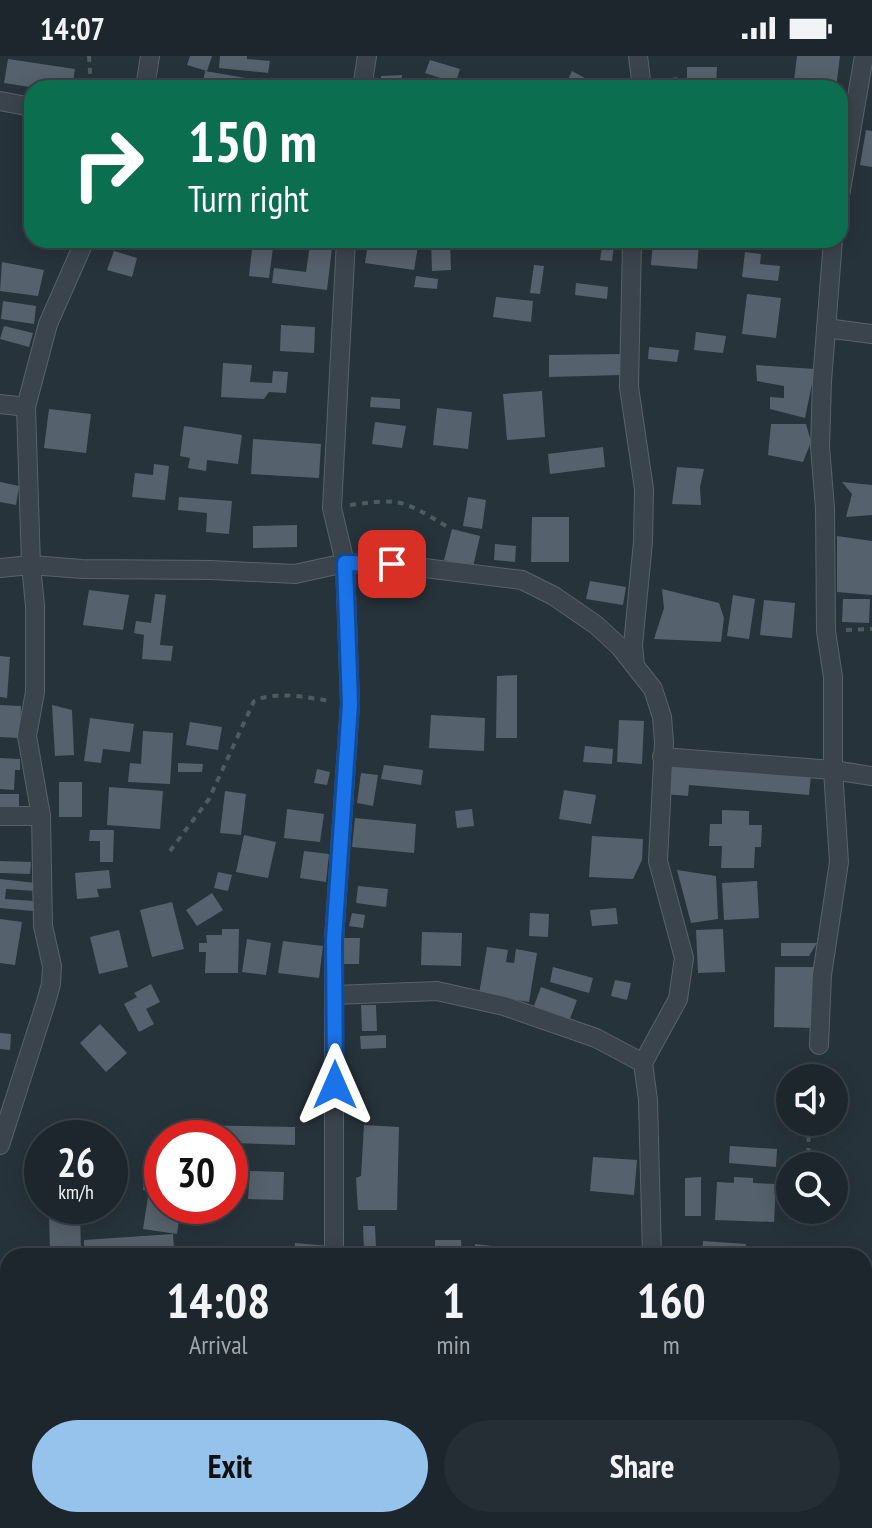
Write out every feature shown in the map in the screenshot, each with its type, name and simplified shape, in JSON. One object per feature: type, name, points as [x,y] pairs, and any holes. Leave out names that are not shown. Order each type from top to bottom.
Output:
[{"type":"street","points":[[146,80],[150,56]]},
{"type":"street","points":[[363,80],[367,56]]},
{"type":"street","points":[[638,56],[641,80]]},
{"type":"street","points":[[848,149],[864,56]]},
{"type":"street","points":[[0,101],[24,106]]},
{"type":"street","points":[[0,1145],[51,984],[52,966],[43,926],[41,816],[27,736],[35,692],[35,606],[26,407],[48,324],[81,248]]},
{"type":"street","points":[[334,1248],[335,925],[350,704],[345,563],[332,508],[346,248]]},
{"type":"street","points":[[632,248],[629,387],[644,489],[643,542],[633,645],[635,666]]},
{"type":"street","points":[[819,1045],[822,975],[839,862],[833,770],[833,677],[826,631],[825,508],[820,447],[832,248]]},
{"type":"street","points":[[826,328],[872,334]]},
{"type":"street","points":[[0,404],[26,407]]},
{"type":"street","points":[[0,568],[31,565],[295,574],[345,563],[392,564],[522,580],[554,596],[596,625],[620,647],[653,689],[658,703],[664,742],[658,861],[684,958],[678,999],[643,1063],[648,1100],[652,1248]]},
{"type":"street","points":[[662,757],[833,770],[872,776]]},
{"type":"street","points":[[0,816],[41,816]]},
{"type":"street","points":[[334,995],[437,991],[504,1006],[596,1038],[643,1063]]},
{"type":"path","points":[[89,56],[90,80]]},
{"type":"path","points":[[332,508],[395,501],[413,506],[446,526]]},
{"type":"path","points":[[826,631],[872,629]]},
{"type":"path","points":[[170,851],[209,799],[254,701],[291,696],[350,704]]},
{"type":"building","points":[[190,56],[212,56],[207,71],[187,65]]},
{"type":"building","points":[[220,56],[247,56],[247,59],[270,61],[268,73],[219,68]]},
{"type":"building","points":[[797,56],[840,56],[837,80],[794,80]]},
{"type":"building","points":[[8,59],[75,69],[73,80],[24,80],[24,86],[4,83]]},
{"type":"building","points":[[430,60],[460,69],[457,80],[439,80],[425,73]]},
{"type":"building","points":[[687,67],[717,67],[716,80],[687,80]]},
{"type":"building","points":[[205,71],[258,80],[203,80]]},
{"type":"building","points":[[572,71],[588,80],[568,80]]},
{"type":"building","points":[[402,75],[402,80],[381,80],[381,76]]},
{"type":"building","points":[[866,130],[872,131],[872,167],[860,165]]},
{"type":"building","points":[[252,248],[273,248],[269,278],[249,276]]},
{"type":"building","points":[[310,248],[332,248],[327,290],[272,283],[274,268],[306,272]]},
{"type":"building","points":[[418,248],[414,270],[365,263],[367,250],[360,249]]},
{"type":"building","points":[[431,248],[450,248],[451,270],[432,271]]},
{"type":"building","points":[[602,248],[614,248],[612,261],[600,260]]},
{"type":"building","points":[[652,248],[699,248],[697,269],[651,265]]},
{"type":"building","points":[[114,251],[137,258],[132,277],[107,270]]},
{"type":"building","points":[[745,252],[761,254],[760,264],[780,266],[778,281],[742,277]]},
{"type":"building","points":[[2,262],[44,270],[38,296],[0,291]]},
{"type":"building","points":[[534,265],[544,266],[540,294],[530,293]]},
{"type":"building","points":[[416,276],[438,279],[437,289],[414,287]]},
{"type":"building","points":[[576,283],[608,287],[607,299],[575,295]]},
{"type":"building","points":[[747,294],[781,298],[776,338],[742,334]]},
{"type":"building","points":[[496,297],[533,301],[531,322],[493,317]]},
{"type":"building","points":[[3,301],[36,306],[34,324],[1,319]]},
{"type":"building","points":[[281,325],[315,327],[314,353],[280,351]]},
{"type":"building","points":[[4,326],[33,333],[29,347],[0,339]]},
{"type":"building","points":[[696,332],[726,336],[723,353],[694,350]]},
{"type":"building","points":[[649,347],[679,350],[677,362],[648,359]]},
{"type":"building","points":[[621,354],[621,375],[549,377],[549,355]]},
{"type":"building","points":[[223,363],[252,365],[250,382],[272,383],[273,371],[288,372],[286,393],[269,392],[264,399],[221,397]]},
{"type":"building","points":[[756,365],[815,369],[805,418],[770,409],[770,397],[784,398],[784,386],[757,381]]},
{"type":"building","points":[[542,391],[545,437],[507,440],[503,394]]},
{"type":"building","points":[[371,397],[400,399],[400,409],[370,407]]},
{"type":"building","points":[[437,408],[472,412],[468,449],[433,445]]},
{"type":"building","points":[[49,409],[91,414],[86,453],[44,448]]},
{"type":"building","points":[[375,422],[406,426],[402,448],[372,444]]},
{"type":"building","points":[[771,424],[806,424],[811,442],[803,462],[768,455]]},
{"type":"building","points":[[184,426],[242,435],[238,464],[207,460],[206,471],[188,468],[190,458],[180,456]]},
{"type":"building","points":[[253,439],[321,444],[319,478],[251,474]]},
{"type":"building","points":[[603,447],[605,467],[550,474],[548,454]]},
{"type":"building","points":[[154,464],[169,466],[165,500],[132,497],[135,473],[153,475]]},
{"type":"building","points":[[677,467],[704,469],[700,487],[701,505],[672,504]]},
{"type":"building","points":[[0,482],[19,486],[16,505],[0,502]]},
{"type":"building","points":[[842,482],[872,485],[872,515],[846,517],[852,494]]},
{"type":"building","points":[[179,497],[232,501],[229,534],[206,532],[207,513],[178,510]]},
{"type":"building","points":[[468,497],[486,500],[482,529],[463,526]]},
{"type":"building","points":[[532,517],[569,517],[569,562],[531,562]]},
{"type":"building","points":[[297,525],[297,547],[253,548],[253,526]]},
{"type":"building","points":[[452,529],[480,536],[473,567],[444,560]]},
{"type":"building","points":[[837,536],[872,541],[872,595],[837,592]]},
{"type":"building","points":[[495,544],[516,546],[515,562],[494,560]]},
{"type":"building","points":[[590,581],[626,587],[623,605],[586,599]]},
{"type":"building","points":[[662,589],[719,603],[724,618],[721,642],[654,639],[664,608]]},
{"type":"building","points":[[89,590],[129,595],[123,630],[83,625]]},
{"type":"building","points":[[155,594],[166,595],[160,645],[173,646],[171,661],[142,659],[144,635],[134,633],[136,621],[151,623]]},
{"type":"building","points":[[733,595],[755,599],[749,639],[727,636]]},
{"type":"building","points":[[843,599],[870,599],[869,623],[842,622]]},
{"type":"building","points":[[764,600],[795,603],[792,638],[760,635]]},
{"type":"building","points":[[0,656],[10,657],[7,698],[0,697]]},
{"type":"building","points":[[517,675],[517,738],[496,738],[497,676]]},
{"type":"building","points":[[0,705],[21,706],[20,738],[0,737]]},
{"type":"building","points":[[52,705],[72,710],[74,755],[55,756]]},
{"type":"building","points":[[431,715],[485,718],[484,751],[429,748]]},
{"type":"building","points":[[90,718],[134,724],[130,752],[103,749],[101,763],[84,761]]},
{"type":"building","points":[[619,720],[644,721],[642,764],[617,762]]},
{"type":"building","points":[[190,722],[222,727],[218,750],[186,745]]},
{"type":"building","points":[[143,731],[173,733],[170,784],[128,782],[130,763],[141,764]]},
{"type":"building","points":[[585,746],[613,749],[612,764],[583,762]]},
{"type":"building","points":[[0,758],[20,759],[20,770],[15,770],[14,790],[0,789]]},
{"type":"building","points":[[178,763],[203,764],[202,772],[178,772]]},
{"type":"building","points":[[667,763],[811,775],[809,795],[689,785],[688,796],[664,794]]},
{"type":"building","points":[[384,765],[423,770],[421,785],[381,779]]},
{"type":"building","points":[[317,769],[330,772],[327,785],[314,783]]},
{"type":"building","points":[[361,773],[378,775],[373,806],[357,803]]},
{"type":"building","points":[[59,782],[82,782],[82,817],[59,817]]},
{"type":"building","points":[[109,787],[163,791],[160,829],[107,825]]},
{"type":"building","points":[[564,790],[596,795],[591,824],[559,819]]},
{"type":"building","points":[[225,791],[246,794],[241,835],[220,833]]},
{"type":"building","points":[[0,794],[19,794],[19,808],[0,809]]},
{"type":"building","points":[[287,809],[324,814],[320,842],[284,838]]},
{"type":"building","points":[[472,809],[474,826],[457,828],[455,811]]},
{"type":"building","points":[[722,810],[749,811],[749,825],[762,825],[761,847],[755,847],[754,868],[721,868],[722,846],[709,846],[710,824],[722,824]]},
{"type":"building","points":[[355,818],[416,824],[414,853],[352,847]]},
{"type":"building","points":[[90,830],[114,830],[113,862],[100,862],[100,841],[89,841]]},
{"type":"building","points":[[244,835],[276,842],[268,878],[236,872]]},
{"type":"building","points":[[592,836],[643,839],[642,860],[633,879],[589,877]]},
{"type":"building","points":[[304,851],[329,854],[326,882],[300,878]]},
{"type":"building","points":[[0,861],[31,862],[30,874],[0,873]]},
{"type":"building","points":[[109,870],[111,888],[97,889],[99,897],[77,899],[75,873]]},
{"type":"building","points":[[677,870],[716,876],[718,919],[691,923]]},
{"type":"building","points":[[218,872],[232,875],[228,891],[214,888]]},
{"type":"building","points":[[0,879],[36,883],[35,891],[6,889],[5,899],[34,901],[33,911],[0,908]]},
{"type":"building","points":[[757,881],[759,918],[724,920],[722,883]]},
{"type":"building","points":[[358,886],[388,889],[386,907],[356,903]]},
{"type":"building","points":[[212,893],[223,910],[197,926],[186,910]]},
{"type":"building","points":[[172,902],[184,949],[152,957],[140,910]]},
{"type":"building","points":[[616,908],[618,924],[592,926],[590,910]]},
{"type":"building","points":[[352,913],[365,915],[363,928],[349,926]]},
{"type":"building","points":[[530,913],[549,914],[548,937],[529,936]]},
{"type":"building","points":[[0,919],[22,922],[15,965],[0,963]]},
{"type":"building","points":[[222,929],[239,929],[238,973],[205,973],[206,952],[199,952],[199,943],[207,943],[206,935],[222,935]]},
{"type":"building","points":[[723,929],[725,972],[698,973],[696,930]]},
{"type":"building","points":[[119,930],[128,967],[99,974],[90,937]]},
{"type":"building","points":[[422,932],[462,933],[461,966],[421,965]]},
{"type":"building","points":[[341,938],[360,938],[359,964],[340,964]]},
{"type":"building","points":[[247,939],[271,943],[266,975],[242,972]]},
{"type":"building","points":[[283,941],[323,946],[319,978],[278,973]]},
{"type":"building","points":[[781,943],[817,943],[809,956],[781,956]]},
{"type":"building","points":[[487,947],[508,950],[506,962],[514,963],[516,949],[537,953],[529,1002],[479,994]]},
{"type":"building","points":[[553,967],[593,978],[589,993],[550,982]]},
{"type":"building","points":[[775,967],[815,967],[814,1028],[774,1027]]},
{"type":"building","points":[[615,980],[631,983],[627,1000],[611,996]]},
{"type":"building","points":[[151,984],[160,1002],[146,1009],[154,1024],[139,1032],[124,1004],[137,997],[134,993]]},
{"type":"building","points":[[541,987],[577,1000],[568,1024],[532,1011]]},
{"type":"building","points":[[361,1005],[376,1005],[377,1031],[362,1031]]},
{"type":"building","points":[[100,1024],[127,1053],[106,1072],[80,1043]]},
{"type":"building","points":[[0,1033],[11,1034],[10,1050],[0,1049]]},
{"type":"building","points":[[386,1035],[386,1048],[361,1049],[360,1036]]},
{"type":"building","points":[[364,1125],[399,1127],[397,1210],[358,1210],[356,1178],[361,1176]]},
{"type":"building","points":[[248,1126],[295,1127],[295,1145],[248,1144]]},
{"type":"building","points":[[730,1146],[777,1149],[776,1167],[729,1163]]},
{"type":"building","points":[[593,1157],[637,1160],[634,1195],[590,1191]]},
{"type":"building","points":[[250,1171],[284,1172],[283,1200],[248,1199]]},
{"type":"building","points":[[701,1177],[701,1216],[685,1216],[685,1178]]},
{"type":"building","points":[[734,1177],[753,1178],[753,1183],[776,1184],[774,1222],[715,1220],[717,1182],[734,1183]]},
{"type":"building","points":[[144,1223],[178,1224],[177,1234],[143,1229]]},
{"type":"building","points":[[49,1224],[80,1224],[81,1248],[50,1248]]},
{"type":"building","points":[[363,1226],[375,1226],[376,1248],[364,1248]]},
{"type":"building","points":[[173,1234],[174,1248],[84,1248],[84,1240]]},
{"type":"building","points":[[435,1240],[461,1240],[462,1248],[435,1248]]},
{"type":"building","points":[[703,1241],[746,1244],[746,1248],[703,1248]]},
{"type":"building","points":[[295,1243],[329,1246],[329,1248],[295,1248]]},
{"type":"building","points":[[475,1244],[509,1248],[475,1248]]},
{"type":"route","points":[[335,1085],[334,940],[350,704],[345,563],[392,564]]}]
